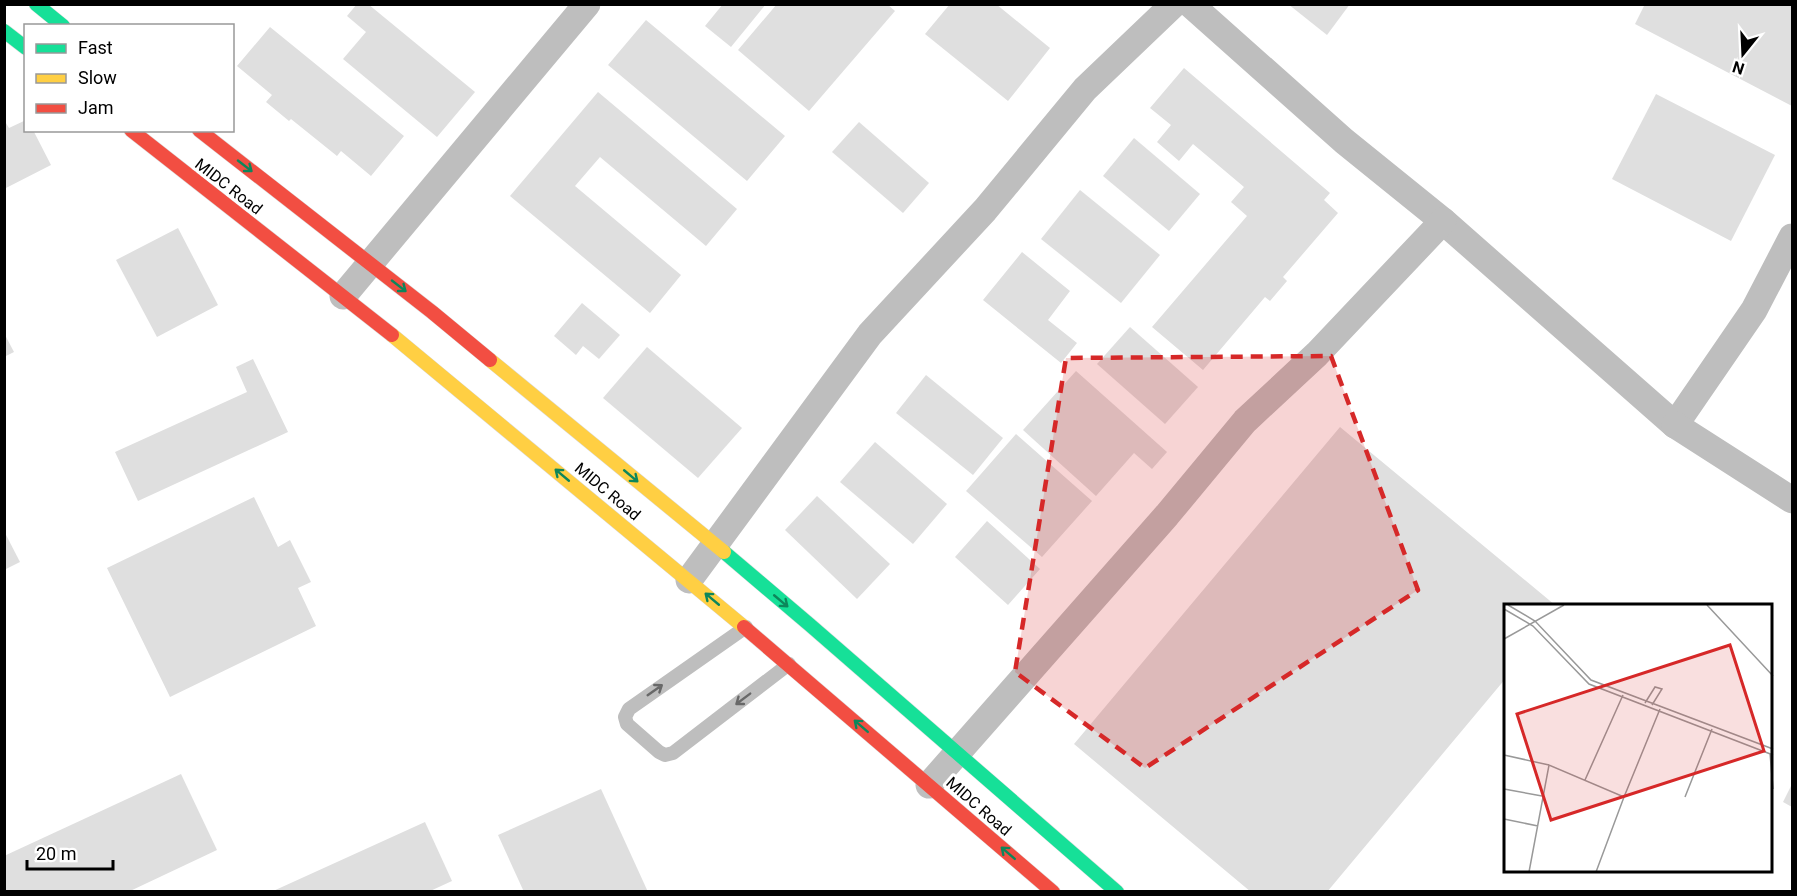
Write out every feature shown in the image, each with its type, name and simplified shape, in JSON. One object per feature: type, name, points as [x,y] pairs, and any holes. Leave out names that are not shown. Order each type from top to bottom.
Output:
[{"type":"main road","points":[[36,4],[61,24]]},
{"type":"main road","points":[[4,31],[24,46]]},
{"type":"main road","name":"MIDC Road","points":[[134,132],[405,345],[789,663],[1053,891]]},
{"type":"main road","name":"MIDC Road","points":[[202,132],[432,312],[715,545],[1117,891]]},
{"type":"street","points":[[343,296],[587,4]]},
{"type":"street","points":[[689,580],[870,334],[985,210],[1085,89],[1174,4]]},
{"type":"street","points":[[1190,4],[1344,141],[1443,221],[1675,425],[1792,500]]},
{"type":"street","points":[[929,785],[1167,515],[1245,421],[1317,354],[1443,221]]},
{"type":"street","points":[[1675,425],[1754,310],[1792,237]]},
{"type":"lane","points":[[746,627],[628,709],[625,717],[627,724],[659,752],[665,755],[673,753],[789,663]]},
{"type":"highlighted area","points":[[1331,356],[1418,590],[1145,768],[1015,672],[1066,358]]},
{"type":"building","points":[[357,4],[368,4],[475,92],[437,137],[343,59],[366,32],[347,16]]},
{"type":"building","points":[[723,4],[766,4],[731,47],[705,26]]},
{"type":"building","points":[[777,4],[887,4],[895,11],[809,111],[738,50]]},
{"type":"building","points":[[950,4],[996,4],[1050,48],[1008,101],[925,34]]},
{"type":"building","points":[[1288,4],[1350,4],[1327,35]]},
{"type":"building","points":[[1645,4],[1790,4],[1792,6],[1792,106],[1635,24]]},
{"type":"building","points":[[646,20],[785,136],[747,181],[608,65]]},
{"type":"building","points":[[270,27],[404,136],[371,176],[341,151],[337,156],[291,119],[289,121],[266,102],[272,95],[237,66]]},
{"type":"building","points":[[1184,68],[1330,193],[1324,200],[1338,213],[1283,277],[1287,281],[1270,301],[1265,297],[1203,370],[1152,327],[1247,216],[1231,202],[1244,187],[1193,144],[1179,161],[1157,142],[1171,125],[1150,108]]},
{"type":"building","points":[[598,92],[737,209],[706,246],[600,157],[575,186],[681,275],[650,313],[510,196]]},
{"type":"building","points":[[1656,94],[1775,155],[1731,241],[1612,179]]},
{"type":"building","points":[[4,120],[9,128],[24,121],[24,132],[34,132],[51,165],[4,189]]},
{"type":"building","points":[[859,122],[929,183],[903,213],[832,152]]},
{"type":"building","points":[[1134,138],[1200,194],[1169,231],[1103,176]]},
{"type":"building","points":[[1080,190],[1160,255],[1121,303],[1041,239]]},
{"type":"building","points":[[178,228],[218,305],[157,337],[116,260]]},
{"type":"building","points":[[1022,252],[1070,291],[1048,320],[1077,343],[1061,363],[983,300]]},
{"type":"building","points":[[582,303],[620,335],[599,359],[583,346],[576,355],[554,336]]},
{"type":"building","points":[[1130,327],[1198,387],[1165,424],[1097,364]]},
{"type":"building","points":[[4,333],[14,352],[4,357]]},
{"type":"building","points":[[647,347],[742,428],[698,478],[603,398]]},
{"type":"building","points":[[253,359],[288,432],[138,501],[115,452],[247,392],[236,367]]},
{"type":"building","points":[[1076,371],[1167,452],[1152,469],[1134,453],[1096,496],[1023,430]]},
{"type":"building","points":[[926,375],[1003,438],[973,475],[896,413]]},
{"type":"building","points":[[1340,427],[1554,604],[1504,604],[1504,680],[1327,892],[1251,892],[1074,744]]},
{"type":"building","points":[[1016,434],[1092,501],[1042,557],[966,491]]},
{"type":"building","points":[[875,442],[947,504],[913,544],[840,482]]},
{"type":"building","points":[[817,496],[890,564],[857,599],[785,530]]},
{"type":"building","points":[[254,497],[278,547],[290,540],[311,582],[298,588],[316,626],[170,697],[107,568]]},
{"type":"building","points":[[987,521],[1040,569],[1008,605],[955,557]]},
{"type":"building","points":[[4,531],[20,562],[4,570]]},
{"type":"building","points":[[181,774],[217,850],[128,892],[4,892],[4,856]]},
{"type":"building","points":[[1792,784],[1792,807],[1783,802]]},
{"type":"building","points":[[601,789],[648,892],[524,892],[498,835]]},
{"type":"building","points":[[425,822],[452,881],[428,892],[271,892]]},
{"type":"traffic: fast","points":[[36,4],[61,24]]},
{"type":"traffic: fast","points":[[4,31],[24,46]]},
{"type":"traffic: fast","points":[[724,552],[1117,892]]},
{"type":"traffic: slow","points":[[392,335],[744,627]]},
{"type":"traffic: slow","points":[[490,360],[724,552]]},
{"type":"traffic: jam","points":[[134,132],[392,335]]},
{"type":"traffic: jam","points":[[202,132],[490,360]]},
{"type":"traffic: jam","points":[[744,627],[1053,892]]}]
